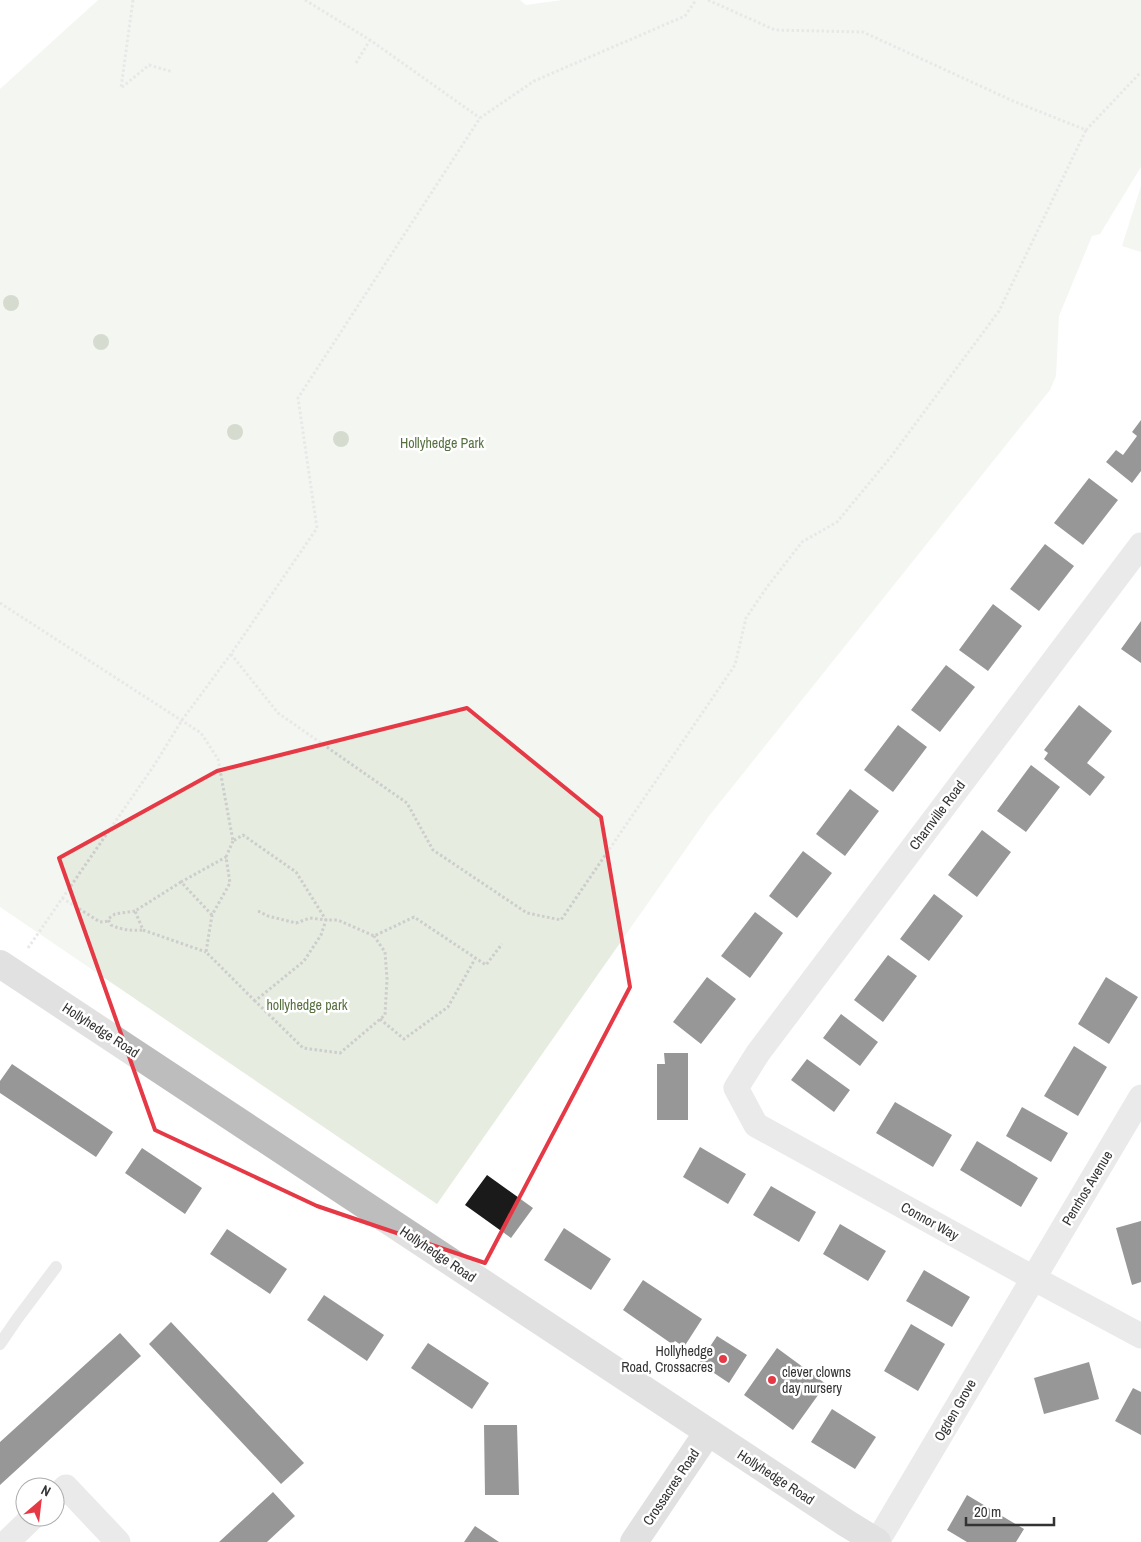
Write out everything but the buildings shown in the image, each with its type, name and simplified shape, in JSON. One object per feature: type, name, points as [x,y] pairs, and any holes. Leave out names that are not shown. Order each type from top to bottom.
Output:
[{"type":"street","name":"Charnville Road","points":[[736,1088],[758,1053],[1141,545]]},
{"type":"street","name":"Hollyhedge Road","points":[[7,968],[877,1542]]},
{"type":"street","name":"Connor Way","points":[[736,1088],[756,1124],[1032,1278],[1141,1336]]},
{"type":"street","name":"Penrhos Avenue","points":[[1032,1278],[1141,1097]]},
{"type":"street","name":"Ogden Grove","points":[[877,1542],[1032,1278]]},
{"type":"street","name":"Crossacres Road","points":[[634,1542],[708,1432]]},
{"type":"street","points":[[65,1487],[118,1542]]},
{"type":"street","points":[[0,1538],[5,1542],[22,1527]]},
{"type":"lane","points":[[0,1344],[16,1319],[56,1267]]},
{"type":"path","points":[[132,0],[121,88],[149,65],[173,72]]},
{"type":"path","points":[[305,0],[370,40],[480,118]]},
{"type":"path","points":[[7,968],[31,944],[155,764],[182,720],[231,654],[317,528],[298,398],[480,118],[534,81],[685,16],[696,0]]},
{"type":"path","points":[[708,0],[775,30],[863,32],[1013,101],[1086,130]]},
{"type":"path","points":[[356,63],[370,40]]},
{"type":"path","points":[[231,654],[278,714],[407,803],[433,850],[527,913],[561,920],[735,664],[746,618],[767,587],[802,542],[836,522],[890,458],[999,311],[1086,130],[1141,72]]},
{"type":"path","points":[[0,603],[201,733],[218,759],[233,841],[226,857],[230,884],[212,915],[206,952]]},
{"type":"path","points":[[233,841],[243,835],[296,872],[326,920]]},
{"type":"path","points":[[226,857],[135,911],[115,914],[108,919],[111,925],[132,931],[143,930],[206,952],[303,1048],[340,1053],[385,1015],[387,979],[385,952],[374,936],[338,920],[310,918],[296,923],[268,916],[258,911]]},
{"type":"path","points":[[181,882],[212,915]]},
{"type":"path","points":[[62,898],[100,922],[110,921]]},
{"type":"path","points":[[135,911],[143,930]]},
{"type":"path","points":[[374,936],[414,917],[486,965],[502,944]]},
{"type":"path","points":[[255,1001],[304,960],[321,935],[326,920]]},
{"type":"path","points":[[380,1019],[404,1039],[448,1007],[475,959]]},
{"type":"highlighted area","points":[[467,708],[601,817],[630,987],[485,1263],[317,1206],[155,1130],[59,858],[217,771]]},
{"type":"green space","name":"Hollyhedge Park","points":[[98,0],[520,0],[526,5],[562,0],[1141,0],[1141,167],[1100,234],[1092,236],[1059,316],[1056,376],[1050,390],[709,816],[437,1204],[0,907],[0,89]]},
{"type":"green space","points":[[1141,186],[1141,252],[1122,246]]},
{"type":"place","name":"Hollyhedge Road, Crossacres","points":[[723,1359]]},
{"type":"place","name":"clever clowns day nursery","points":[[772,1380]]},
{"type":"park label","name":"hollyhedge park","points":[[307,1005]]}]
